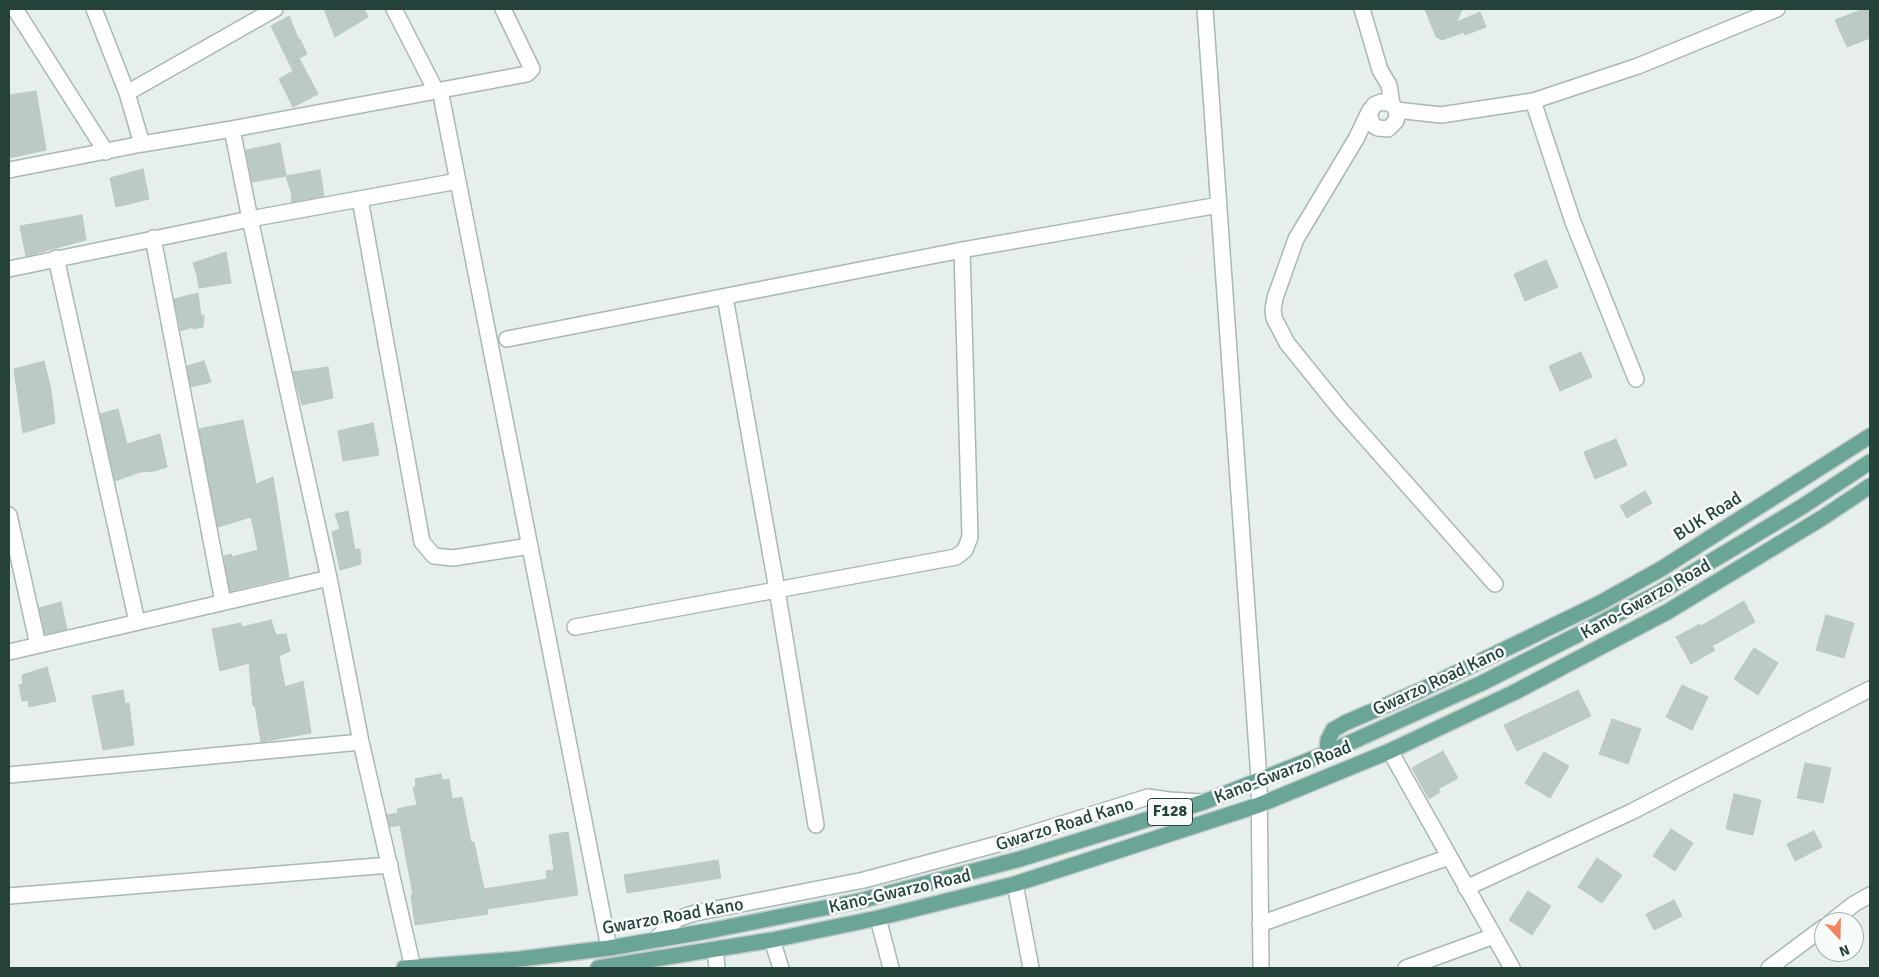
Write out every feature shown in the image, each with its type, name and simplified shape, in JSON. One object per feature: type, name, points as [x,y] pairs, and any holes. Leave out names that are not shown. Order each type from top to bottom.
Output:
[{"type":"main road","name":"BUK Road","points":[[1327,753],[1328,740],[1333,730],[1562,622],[1661,569],[1870,436]]},
{"type":"main road","name":"Gwarzo Road Kano","points":[[408,968],[520,959],[609,948],[858,901],[1020,859],[1204,802],[1327,753],[1482,683],[1582,633],[1660,592],[1800,508],[1870,462]]},
{"type":"main road","name":"Kano-Gwarzo Road","points":[[603,968],[772,940],[878,918],[1016,884],[1259,805],[1390,751],[1514,692],[1667,612],[1822,518],[1870,486]]},
{"type":"main road","points":[[1787,490],[1800,508]]},
{"type":"main road","points":[[1562,622],[1582,633]]},
{"type":"street","points":[[15,9],[106,152]]},
{"type":"street","points":[[94,9],[127,93],[142,144]]},
{"type":"street","points":[[127,93],[275,9]]},
{"type":"street","points":[[394,9],[438,91],[458,181],[609,948]]},
{"type":"street","points":[[9,170],[527,74],[532,69],[503,9]]},
{"type":"street","points":[[1205,9],[1259,779],[1261,968]]},
{"type":"street","points":[[1362,9],[1380,70],[1389,85],[1394,107],[1396,122],[1388,128],[1374,126],[1370,121],[1380,70]]},
{"type":"street","points":[[1356,139],[1432,115],[1533,101],[1638,66],[1777,9]]},
{"type":"street","points":[[1533,101],[1573,222],[1636,379]]},
{"type":"street","points":[[1432,115],[1394,107],[1387,102],[1373,107],[1296,239],[1275,298],[1274,318],[1286,343],[1341,410],[1494,584]]},
{"type":"street","points":[[232,129],[329,578],[362,742],[390,865],[408,968]]},
{"type":"street","points":[[9,269],[153,238],[458,181]]},
{"type":"street","points":[[360,199],[422,542],[434,556],[453,558],[530,546]]},
{"type":"street","points":[[507,339],[962,250],[1219,205]]},
{"type":"street","points":[[153,238],[223,602]]},
{"type":"street","points":[[576,627],[956,557],[965,550],[970,537],[962,250]]},
{"type":"street","points":[[56,258],[137,622]]},
{"type":"street","points":[[726,297],[816,825]]},
{"type":"street","points":[[9,515],[38,645]]},
{"type":"street","points":[[9,652],[329,578]]},
{"type":"street","points":[[1466,888],[1631,812],[1870,689]]},
{"type":"street","points":[[9,775],[362,742]]},
{"type":"street","points":[[1390,751],[1512,968]]},
{"type":"street","points":[[654,941],[677,919],[696,913],[864,880],[998,844],[1148,798],[1204,802]]},
{"type":"street","points":[[1260,924],[1449,858]]},
{"type":"street","points":[[9,896],[390,865]]},
{"type":"street","points":[[1016,884],[1031,968]]},
{"type":"street","points":[[1844,912],[1870,894]]},
{"type":"street","points":[[878,918],[891,968]]},
{"type":"street","points":[[1769,968],[1814,934]]},
{"type":"street","points":[[1406,968],[1494,936]]},
{"type":"street","points":[[772,940],[781,968]]},
{"type":"street","points":[[715,949],[717,968]]},
{"type":"building","points":[[324,9],[364,9],[368,17],[335,37]]},
{"type":"building","points":[[1425,9],[1462,9],[1457,22],[1480,12],[1486,27],[1465,35],[1464,32],[1442,40],[1436,37]]},
{"type":"building","points":[[1864,9],[1870,9],[1870,38],[1847,47],[1835,20]]},
{"type":"building","points":[[289,16],[307,54],[299,58],[318,94],[293,107],[279,79],[293,71],[271,26]]},
{"type":"building","points":[[36,91],[46,150],[9,158],[9,95]]},
{"type":"building","points":[[280,143],[286,176],[252,182],[246,150]]},
{"type":"building","points":[[143,169],[149,199],[116,207],[110,178]]},
{"type":"building","points":[[320,170],[324,196],[291,202],[292,195],[286,176]]},
{"type":"building","points":[[82,215],[86,240],[26,256],[20,226]]},
{"type":"building","points":[[226,252],[231,283],[199,288],[193,263]]},
{"type":"building","points":[[1546,260],[1558,287],[1525,301],[1514,274]]},
{"type":"building","points":[[198,293],[201,316],[204,315],[203,327],[193,329],[193,327],[181,331],[174,299]]},
{"type":"building","points":[[1581,352],[1592,377],[1560,391],[1549,366]]},
{"type":"building","points":[[44,361],[51,390],[55,423],[23,433],[14,369]]},
{"type":"building","points":[[204,361],[211,382],[191,387],[187,366]]},
{"type":"building","points":[[328,367],[333,398],[302,405],[293,372]]},
{"type":"building","points":[[118,409],[127,444],[160,434],[167,467],[154,471],[140,472],[115,481],[100,414]]},
{"type":"building","points":[[243,420],[256,484],[273,477],[289,577],[230,591],[224,556],[231,554],[232,557],[258,550],[251,517],[218,527],[199,429]]},
{"type":"building","points":[[373,423],[379,455],[343,461],[338,431]]},
{"type":"building","points":[[1616,439],[1627,465],[1595,479],[1584,452]]},
{"type":"building","points":[[1645,491],[1652,503],[1627,518],[1620,506]]},
{"type":"building","points":[[348,511],[355,550],[360,549],[361,564],[340,570],[332,532],[340,529],[335,514]]},
{"type":"building","points":[[1744,601],[1755,622],[1712,646],[1715,650],[1691,664],[1676,637],[1700,624],[1701,626]]},
{"type":"building","points":[[61,602],[67,629],[45,634],[39,608]]},
{"type":"building","points":[[1826,615],[1854,623],[1844,658],[1816,650]]},
{"type":"building","points":[[271,620],[276,635],[286,634],[290,651],[279,656],[285,687],[303,681],[311,733],[261,742],[255,706],[253,706],[249,663],[220,671],[212,629],[241,623],[242,627]]},
{"type":"building","points":[[1754,648],[1778,663],[1758,695],[1734,679]]},
{"type":"building","points":[[47,667],[56,701],[29,707],[28,700],[22,701],[19,685],[23,684],[22,675]]},
{"type":"building","points":[[1682,685],[1708,697],[1692,730],[1666,717]]},
{"type":"building","points":[[123,690],[125,704],[129,703],[134,745],[103,750],[92,696]]},
{"type":"building","points":[[1578,690],[1591,716],[1517,751],[1504,725]]},
{"type":"building","points":[[1612,719],[1641,729],[1628,764],[1599,754]]},
{"type":"building","points":[[1443,751],[1458,778],[1438,789],[1440,792],[1429,799],[1412,768]]},
{"type":"building","points":[[1544,752],[1569,766],[1550,798],[1525,783]]},
{"type":"building","points":[[1805,763],[1831,768],[1823,803],[1797,798]]},
{"type":"building","points":[[441,774],[442,780],[449,779],[452,799],[462,797],[471,842],[474,842],[484,889],[547,879],[546,871],[554,870],[549,835],[568,832],[578,895],[487,909],[488,914],[415,925],[411,895],[413,895],[400,825],[390,827],[387,815],[398,813],[397,809],[417,805],[413,787],[416,787],[415,779]]},
{"type":"building","points":[[1734,794],[1761,800],[1753,835],[1726,829]]},
{"type":"building","points":[[1671,829],[1693,843],[1675,871],[1653,856]]},
{"type":"building","points":[[1814,831],[1822,847],[1795,861],[1787,844]]},
{"type":"building","points":[[1597,858],[1622,875],[1602,903],[1578,887]]},
{"type":"building","points":[[718,860],[721,878],[627,893],[624,875]]},
{"type":"building","points":[[1528,891],[1551,906],[1532,935],[1509,920]]},
{"type":"building","points":[[1674,900],[1682,916],[1654,930],[1646,914]]}]
